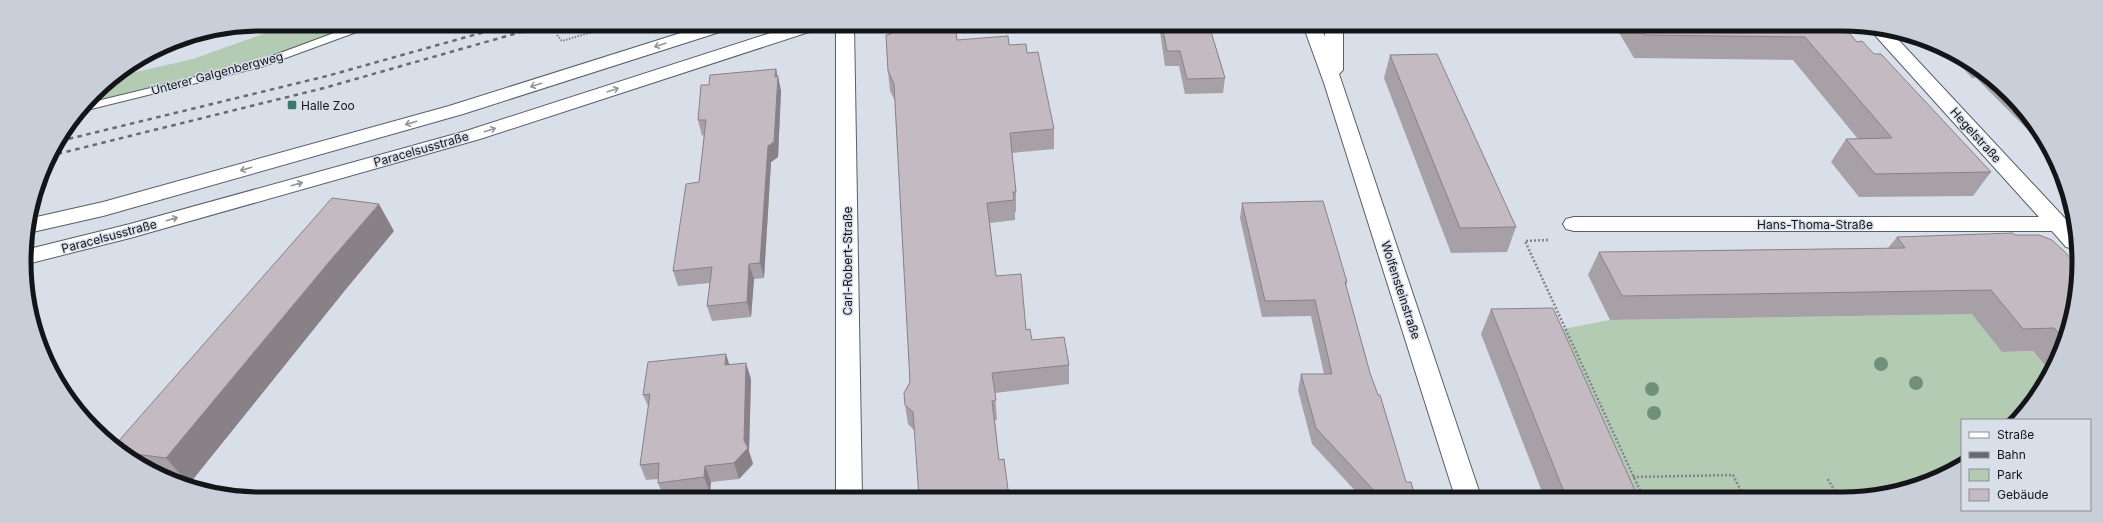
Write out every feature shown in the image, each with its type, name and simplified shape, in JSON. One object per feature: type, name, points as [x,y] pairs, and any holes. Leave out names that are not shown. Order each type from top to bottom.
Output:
[{"type":"main road","points":[[34,225],[103,209],[456,110],[704,31]]},
{"type":"main road","name":"Paracelsusstraße","points":[[31,256],[130,231],[473,135],[793,31]]},
{"type":"main road","name":"Carl-Robert-Straße","points":[[845,31],[849,492]]},
{"type":"main road","name":"Wolfensteinstraße","points":[[1314,31],[1334,83],[1466,492]]},
{"type":"main road","name":"Wolfensteinstraße","points":[[1334,31],[1334,83]]},
{"type":"main road","name":"Hegelstraße","points":[[1884,35],[2071,239]]},
{"type":"main road","name":"Hans-Thoma-Straße","points":[[1574,224],[2057,224]]},
{"type":"lane","name":"Unterer Galgenbergweg","points":[[91,107],[257,65],[350,31]]},
{"type":"path","points":[[557,35],[562,41],[596,31]]},
{"type":"path","points":[[1536,240],[1525,241],[1641,492]]},
{"type":"path","points":[[1634,477],[1733,475],[1742,492]]},
{"type":"path","points":[[1817,492],[1835,491],[1828,478]]},
{"type":"green space","points":[[271,31],[349,31],[258,65],[93,105],[110,88],[128,74],[193,59]]},
{"type":"green space","points":[[2005,302],[1989,335],[2002,352],[2033,351],[2046,368],[2033,390],[2009,419],[1961,419],[1961,459],[1916,480],[1886,488],[1857,492],[1611,492],[1542,333],[1610,320],[1918,315]]},
{"type":"building","points":[[891,31],[956,31],[957,40],[1008,36],[1009,45],[1026,44],[1027,53],[1038,52],[1054,129],[1010,133],[1016,192],[1013,192],[1014,200],[987,203],[996,276],[1021,274],[1026,330],[1030,329],[1032,340],[1064,337],[1069,365],[992,373],[996,400],[992,401],[999,460],[1004,459],[1008,492],[919,492],[913,412],[905,405],[904,393],[910,382],[894,84],[888,71],[886,35],[891,34]]},
{"type":"building","points":[[1163,31],[1211,31],[1225,78],[1187,79],[1180,51],[1167,51]]},
{"type":"building","points":[[1641,31],[1847,31],[1857,42],[1862,41],[1874,54],[1881,54],[1991,172],[1875,174],[1846,139],[1892,138],[1805,37],[1644,35]]},
{"type":"building","points":[[1437,54],[1516,227],[1460,228],[1390,55]]},
{"type":"building","points":[[776,69],[775,77],[778,76],[774,142],[768,146],[760,263],[749,264],[747,302],[707,306],[712,267],[673,271],[686,184],[699,182],[706,120],[698,120],[701,85],[709,85],[710,75]]},
{"type":"building","points":[[332,198],[379,204],[166,458],[135,454],[118,442]]},
{"type":"building","points":[[1323,201],[1347,282],[1345,282],[1370,373],[1378,395],[1380,395],[1406,482],[1411,482],[1414,492],[1375,492],[1316,428],[1301,374],[1332,374],[1315,300],[1265,301],[1242,203]]},
{"type":"building","points":[[2013,233],[2015,235],[2039,235],[2052,240],[2072,260],[2072,277],[2068,306],[2060,335],[2054,328],[2023,329],[1991,290],[1622,296],[1599,252],[1905,248],[1897,237]]},
{"type":"building","points":[[1553,308],[1636,492],[1564,492],[1491,309]]},
{"type":"building","points":[[726,354],[725,365],[746,363],[744,440],[748,448],[734,463],[705,466],[704,477],[658,483],[659,463],[640,465],[650,394],[643,395],[648,362]]},
{"type":"railway","points":[[66,140],[327,76],[488,31]]},
{"type":"railway","points":[[58,154],[324,88],[524,31]]},
{"type":"place","name":"Halle Zoo","points":[[292,105]]}]
